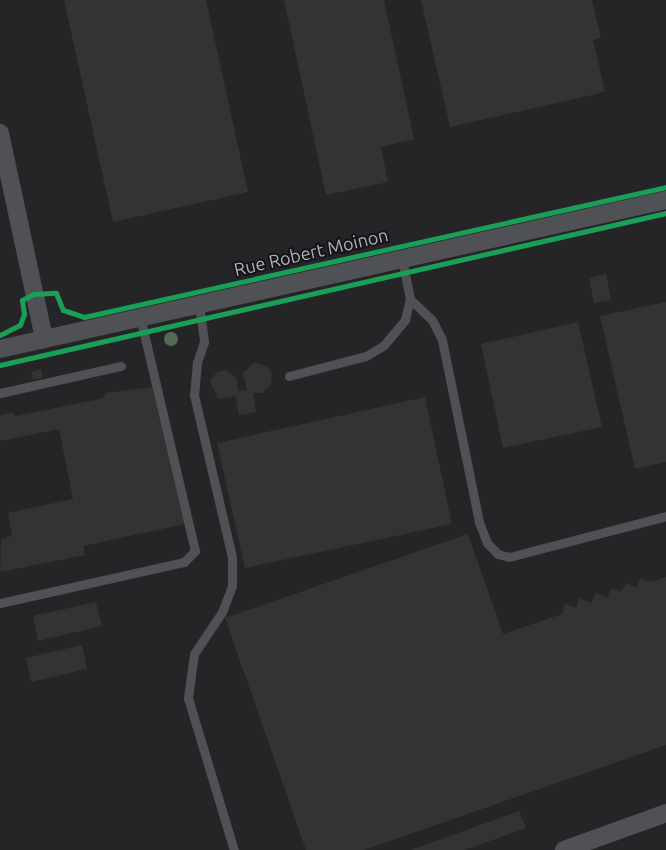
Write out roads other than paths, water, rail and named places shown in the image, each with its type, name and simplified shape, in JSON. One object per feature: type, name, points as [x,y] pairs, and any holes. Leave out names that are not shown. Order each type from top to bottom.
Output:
[{"type":"street","points":[[0,133],[44,339]]},
{"type":"street","name":"Rue Robert Moinon","points":[[0,349],[666,200]]},
{"type":"street","points":[[564,850],[666,813]]},
{"type":"lane","points":[[289,376],[366,356],[384,345],[405,320],[410,299],[402,259]]},
{"type":"lane","points":[[410,299],[432,320],[442,340],[479,522],[487,543],[498,554],[509,557],[666,516]]},
{"type":"lane","points":[[199,305],[204,342],[197,362],[194,395],[232,557],[232,586],[222,612],[194,654],[188,698],[234,850]]},
{"type":"lane","points":[[0,603],[184,562],[195,551],[140,318]]},
{"type":"lane","points":[[0,393],[121,366]]}]
